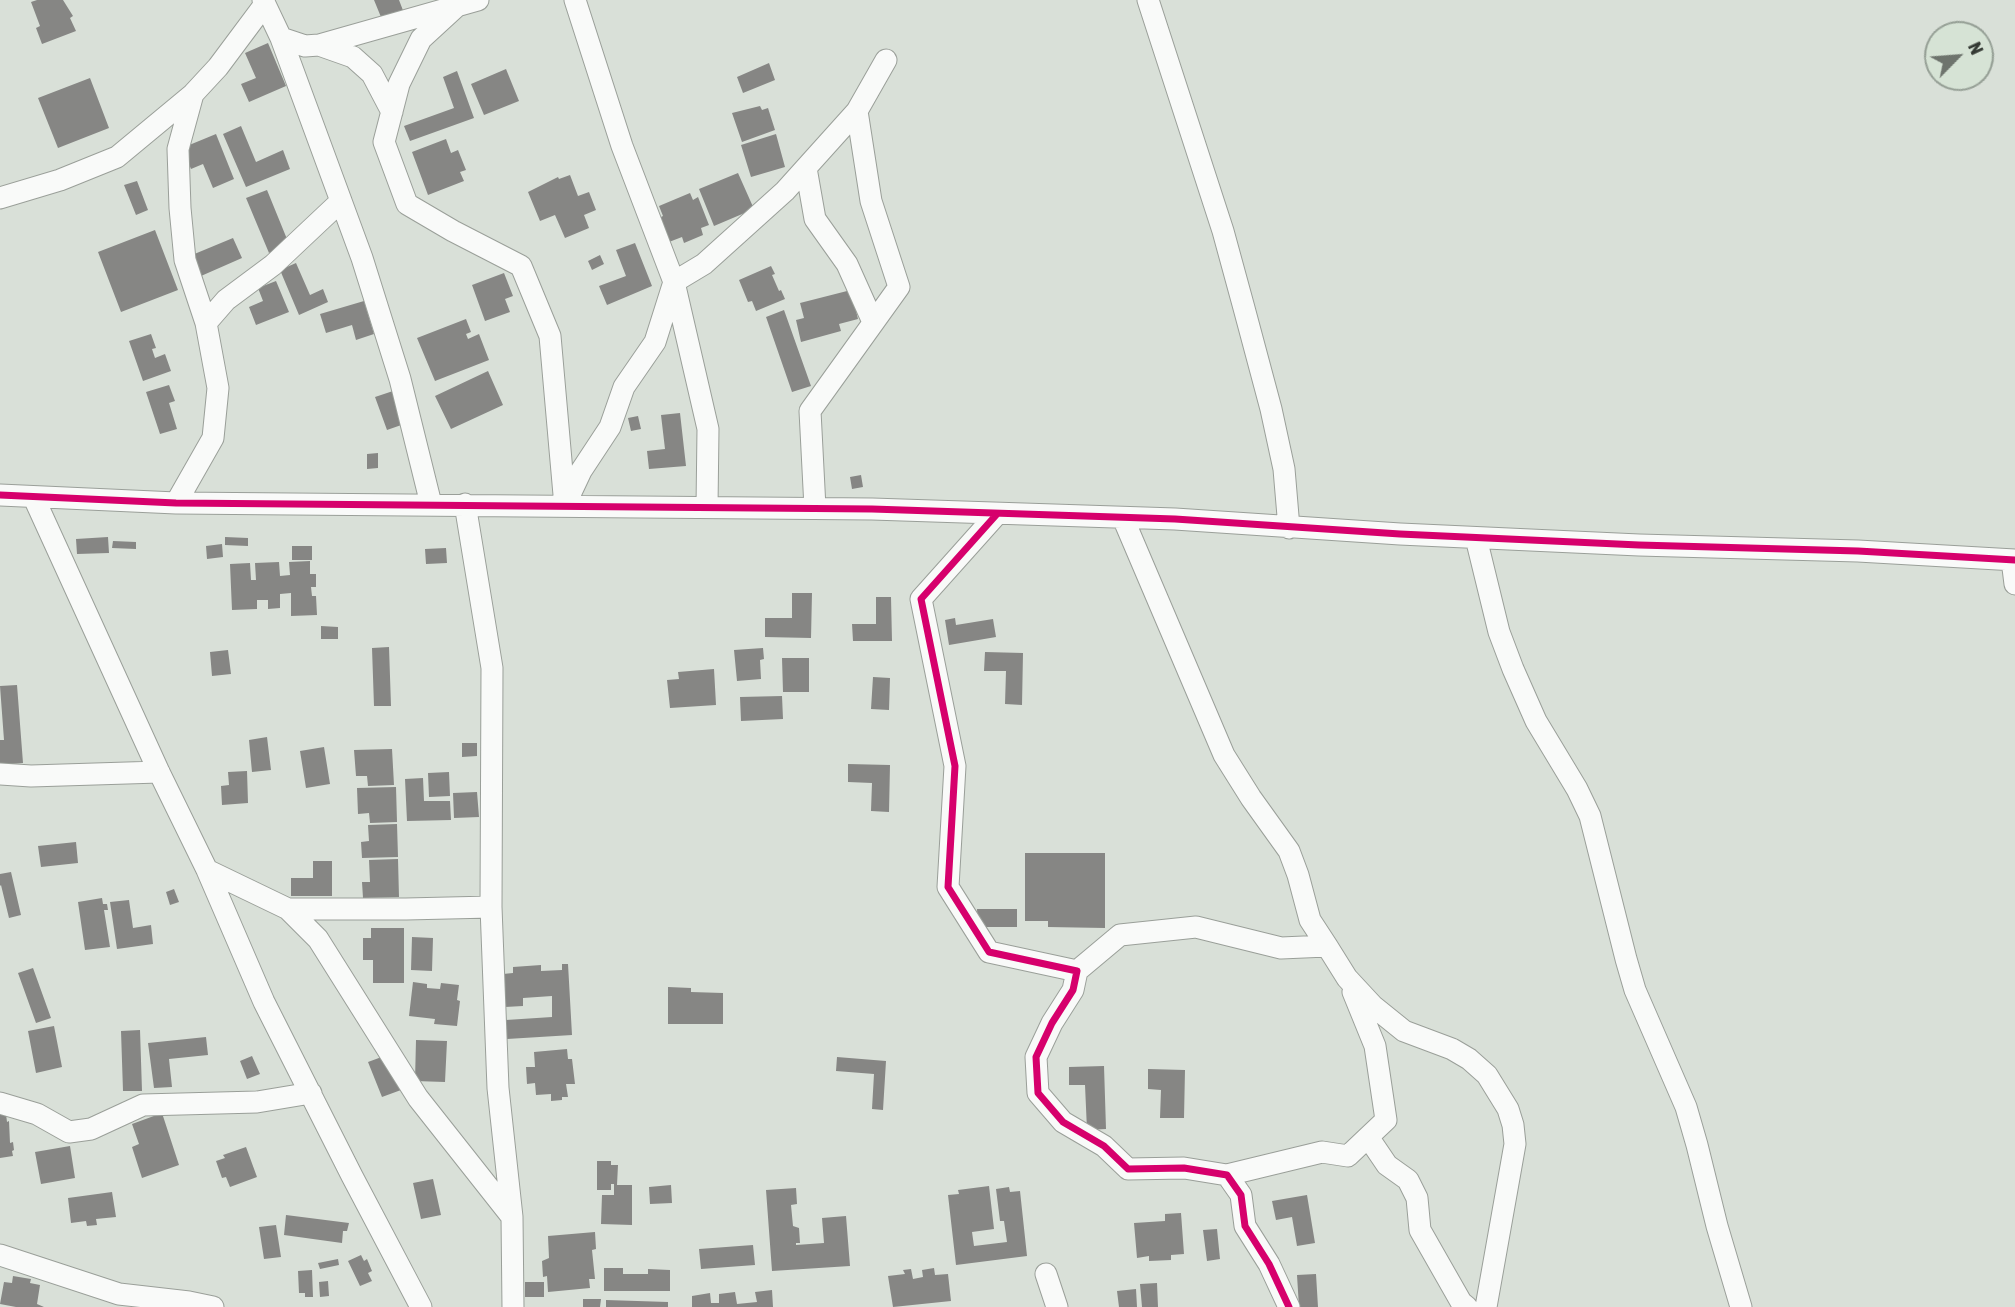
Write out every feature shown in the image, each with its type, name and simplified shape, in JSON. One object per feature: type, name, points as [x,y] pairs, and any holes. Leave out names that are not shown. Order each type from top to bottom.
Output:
[{"type":"street","points":[[575,0],[622,146],[674,282],[708,429],[707,507]]},
{"type":"street","points":[[1148,0],[1223,231],[1271,409],[1284,469],[1289,528]]},
{"type":"street","points":[[0,198],[60,180],[117,157],[193,94],[218,66],[264,2],[281,38],[362,258],[400,379],[431,504]]},
{"type":"street","points":[[468,2],[421,38],[399,84],[384,142],[407,204],[521,266],[550,337],[565,506]]},
{"type":"street","points":[[281,38],[305,46],[319,45],[468,2]]},
{"type":"street","points":[[319,45],[353,57],[372,74],[392,112]]},
{"type":"street","points":[[565,506],[581,471],[610,427],[624,387],[655,342],[674,282],[704,264],[785,191],[857,111],[886,60]]},
{"type":"street","points":[[176,503],[213,438],[218,388],[206,323],[185,260],[180,208],[178,149],[193,94]]},
{"type":"street","points":[[815,508],[810,411],[899,287],[871,201],[857,111]]},
{"type":"street","points":[[806,167],[815,219],[846,264],[873,322]]},
{"type":"street","points":[[206,323],[226,300],[273,265],[341,201]]},
{"type":"street","points":[[0,495],[176,503],[815,508],[1175,519],[1476,538],[1858,551],[2013,560],[2015,584]]},
{"type":"street","points":[[34,498],[159,772],[207,870],[264,1002],[421,1307]]},
{"type":"street","points":[[465,505],[492,668],[491,907],[498,1088],[512,1217],[513,1307]]},
{"type":"street","points":[[997,514],[921,599],[954,766],[948,887],[989,952],[1077,971]]},
{"type":"street","points":[[1122,518],[1224,755],[1289,851],[1310,920],[1327,946],[1347,978],[1375,1045],[1386,1120],[1348,1156],[1322,1152],[1227,1175],[1184,1168],[1128,1169],[1104,1146],[1063,1122],[1038,1093],[1036,1057],[1052,1023],[1073,990],[1077,971],[1119,935],[1196,927],[1281,948],[1327,946]]},
{"type":"street","points":[[1476,538],[1499,632],[1513,669],[1536,721],[1590,816],[1632,980],[1686,1107],[1741,1307]]},
{"type":"street","points":[[0,774],[31,776],[159,772]]},
{"type":"street","points":[[207,870],[288,909],[318,939],[418,1098],[512,1217]]},
{"type":"street","points":[[288,909],[491,907]]},
{"type":"street","points":[[1347,978],[1373,1006],[1404,1031],[1469,1059],[1487,1075],[1508,1109],[1515,1144],[1486,1307]]},
{"type":"street","points":[[0,1103],[37,1114],[69,1132],[91,1129],[143,1105],[257,1102],[311,1093]]},
{"type":"street","points":[[1368,1137],[1387,1165],[1408,1180],[1417,1198],[1420,1230],[1461,1302],[1467,1307]]},
{"type":"street","points":[[1227,1175],[1241,1195],[1245,1226],[1269,1264],[1289,1307]]},
{"type":"street","points":[[0,1255],[119,1294],[213,1307]]},
{"type":"street","points":[[1046,1274],[1057,1307]]},
{"type":"building","points":[[63,0],[73,16],[70,18],[76,31],[42,44],[36,28],[40,26],[31,2]]},
{"type":"building","points":[[374,0],[399,0],[404,13],[383,22]]},
{"type":"building","points":[[268,43],[286,86],[249,102],[241,84],[256,78],[245,53]]},
{"type":"building","points":[[769,63],[775,80],[743,93],[737,77]]},
{"type":"building","points":[[506,69],[519,101],[484,115],[471,84]]},
{"type":"building","points":[[457,71],[474,118],[410,141],[404,126],[454,108],[443,77]]},
{"type":"building","points":[[90,78],[109,128],[58,148],[38,98]]},
{"type":"building","points":[[760,106],[762,110],[768,108],[775,130],[742,142],[732,113]]},
{"type":"building","points":[[241,126],[256,162],[283,150],[290,169],[246,187],[223,134]]},
{"type":"building","points":[[216,134],[234,179],[213,188],[203,164],[191,169],[182,148]]},
{"type":"building","points":[[776,134],[785,167],[751,177],[741,145]]},
{"type":"building","points":[[446,139],[451,153],[458,150],[466,170],[460,172],[464,181],[428,195],[412,152]]},
{"type":"building","points":[[738,173],[754,209],[714,226],[699,189]]},
{"type":"building","points":[[570,175],[578,196],[589,192],[596,210],[584,215],[589,228],[565,238],[555,215],[540,221],[528,192],[558,177],[559,179]]},
{"type":"building","points":[[137,181],[148,210],[136,215],[124,185]]},
{"type":"building","points":[[267,190],[289,244],[269,253],[246,198]]},
{"type":"building","points":[[690,193],[693,200],[698,197],[709,225],[701,228],[703,235],[684,243],[682,237],[669,242],[659,218],[663,216],[659,206]]},
{"type":"building","points":[[155,230],[178,290],[121,312],[98,252]]},
{"type":"building","points":[[233,238],[242,258],[201,276],[192,255]]},
{"type":"building","points":[[635,243],[652,286],[607,305],[599,286],[626,276],[616,250]]},
{"type":"building","points":[[600,255],[604,264],[592,270],[588,261]]},
{"type":"building","points":[[296,263],[310,295],[323,289],[328,302],[299,315],[280,270]]},
{"type":"building","points":[[771,266],[775,274],[772,275],[785,299],[756,311],[752,301],[748,302],[739,280]]},
{"type":"building","points":[[504,273],[513,296],[505,299],[510,312],[485,321],[472,285]]},
{"type":"building","points":[[276,281],[289,312],[256,325],[249,307],[263,301],[258,288]]},
{"type":"building","points":[[851,290],[858,319],[839,324],[841,331],[801,342],[796,320],[804,318],[800,303]]},
{"type":"building","points":[[364,301],[374,334],[356,340],[352,325],[326,333],[320,314]]},
{"type":"building","points":[[784,310],[811,386],[792,392],[766,317]]},
{"type":"building","points":[[466,319],[471,332],[466,334],[468,339],[479,334],[489,360],[435,381],[417,338]]},
{"type":"building","points":[[151,334],[156,348],[152,349],[155,358],[165,354],[171,371],[143,381],[129,341]]},
{"type":"building","points":[[488,371],[503,405],[451,429],[435,396]]},
{"type":"building","points":[[169,385],[175,401],[169,403],[177,429],[160,434],[146,392]]},
{"type":"building","points":[[396,390],[407,423],[387,430],[375,397]]},
{"type":"building","points":[[680,413],[686,466],[649,469],[647,451],[665,449],[661,415]]},
{"type":"building","points":[[638,416],[641,429],[631,431],[628,418]]},
{"type":"building","points":[[378,453],[378,468],[367,469],[367,454]]},
{"type":"building","points":[[861,475],[863,487],[852,489],[850,477]]},
{"type":"building","points":[[108,537],[109,553],[77,554],[76,539]]},
{"type":"building","points":[[225,537],[248,538],[248,546],[225,545]]},
{"type":"building","points":[[113,541],[136,542],[136,549],[112,548]]},
{"type":"building","points":[[222,544],[223,557],[207,559],[206,546]]},
{"type":"building","points":[[292,546],[312,546],[312,560],[292,560]]},
{"type":"building","points":[[446,548],[447,563],[426,564],[425,549]]},
{"type":"building","points":[[310,561],[310,574],[316,574],[316,587],[311,587],[312,596],[316,596],[317,615],[291,616],[291,593],[280,594],[280,608],[268,609],[268,600],[257,600],[257,609],[232,610],[230,564],[250,563],[251,580],[256,580],[255,563],[279,562],[280,576],[290,575],[289,562]]},
{"type":"building","points":[[792,593],[812,593],[811,638],[765,637],[765,618],[792,618]]},
{"type":"building","points":[[876,597],[891,597],[892,641],[853,641],[852,624],[876,624]]},
{"type":"building","points":[[955,618],[956,625],[993,619],[996,637],[949,645],[945,620]]},
{"type":"building","points":[[321,626],[338,627],[338,639],[321,639]]},
{"type":"building","points":[[389,647],[391,706],[374,706],[372,648]]},
{"type":"building","points":[[763,648],[764,659],[760,660],[761,679],[737,681],[734,650]]},
{"type":"building","points":[[228,650],[231,674],[212,676],[210,652]]},
{"type":"building","points":[[985,652],[1023,653],[1022,705],[1005,704],[1006,671],[984,671]]},
{"type":"building","points":[[782,658],[809,658],[809,692],[783,692]]},
{"type":"building","points":[[714,669],[716,705],[670,708],[667,680],[679,679],[678,672]]},
{"type":"building","points":[[873,677],[890,678],[889,710],[871,709]]},
{"type":"building","points":[[17,685],[23,763],[0,765],[0,740],[4,740],[0,686]]},
{"type":"building","points":[[782,696],[783,719],[741,721],[740,697]]},
{"type":"building","points":[[267,737],[271,770],[252,772],[249,740]]},
{"type":"building","points":[[462,743],[477,743],[477,756],[462,757]]},
{"type":"building","points":[[324,747],[330,784],[306,788],[300,751]]},
{"type":"building","points":[[392,749],[394,785],[368,786],[367,776],[356,776],[354,750]]},
{"type":"building","points":[[848,764],[890,765],[889,812],[871,811],[872,783],[848,782]]},
{"type":"building","points":[[247,771],[248,803],[222,805],[221,786],[229,785],[228,772]]},
{"type":"building","points":[[449,772],[450,796],[429,797],[428,773]]},
{"type":"building","points":[[423,778],[424,801],[450,801],[451,820],[407,821],[405,779]]},
{"type":"building","points":[[396,787],[397,822],[370,823],[369,813],[358,814],[357,788]]},
{"type":"building","points":[[477,792],[479,817],[454,818],[453,793]]},
{"type":"building","points":[[397,824],[398,857],[362,858],[361,842],[369,841],[368,825]]},
{"type":"building","points":[[76,842],[78,863],[41,867],[38,846]]},
{"type":"building","points":[[1025,853],[1105,853],[1105,928],[1048,927],[1048,921],[1025,921]]},
{"type":"building","points":[[398,859],[399,897],[363,898],[362,882],[370,882],[369,860]]},
{"type":"building","points":[[313,861],[332,861],[332,896],[291,896],[291,878],[313,878]]},
{"type":"building","points":[[11,872],[21,915],[9,918],[0,886],[0,874]]},
{"type":"building","points":[[174,889],[179,902],[170,905],[166,892]]},
{"type":"building","points":[[102,898],[108,910],[104,910],[110,947],[85,950],[78,902]]},
{"type":"building","points":[[129,900],[133,928],[151,925],[153,944],[117,949],[110,902]]},
{"type":"building","points":[[977,909],[1017,909],[1017,927],[978,927]]},
{"type":"building","points":[[371,928],[404,928],[404,983],[373,983],[373,960],[363,960],[363,938],[371,938]]},
{"type":"building","points":[[412,937],[433,938],[432,971],[411,970]]},
{"type":"building","points":[[562,964],[568,964],[572,1035],[507,1039],[506,1020],[552,1017],[552,996],[523,998],[523,1006],[505,1007],[503,974],[513,973],[513,967],[541,965],[541,971],[562,970]]},
{"type":"building","points":[[33,968],[51,1018],[36,1023],[18,973]]},
{"type":"building","points":[[413,982],[427,984],[427,988],[440,989],[441,983],[459,985],[457,1026],[434,1024],[435,1019],[409,1016]]},
{"type":"building","points":[[668,987],[691,988],[691,992],[723,993],[723,1024],[668,1024]]},
{"type":"building","points":[[54,1026],[62,1067],[36,1073],[28,1031]]},
{"type":"building","points":[[140,1030],[142,1091],[123,1091],[121,1031]]},
{"type":"building","points":[[206,1037],[208,1055],[169,1059],[172,1087],[154,1088],[148,1043]]},
{"type":"building","points":[[416,1040],[447,1041],[445,1082],[415,1081]]},
{"type":"building","points":[[567,1049],[568,1059],[572,1059],[575,1084],[566,1084],[568,1097],[551,1101],[551,1094],[536,1095],[535,1083],[527,1084],[526,1067],[535,1067],[534,1052]]},
{"type":"building","points":[[387,1055],[401,1090],[382,1097],[368,1062]]},
{"type":"building","points":[[252,1056],[260,1074],[247,1079],[240,1061]]},
{"type":"building","points":[[837,1057],[886,1061],[883,1110],[872,1109],[874,1074],[836,1071]]},
{"type":"building","points":[[1104,1066],[1106,1129],[1087,1130],[1085,1085],[1069,1085],[1069,1067]]},
{"type":"building","points":[[1148,1069],[1185,1070],[1184,1118],[1160,1118],[1161,1090],[1148,1089]]},
{"type":"building","points":[[162,1113],[179,1165],[142,1178],[132,1147],[139,1144],[132,1124]]},
{"type":"building","points":[[6,1114],[10,1143],[13,1142],[14,1150],[13,1156],[0,1158],[0,1115]]},
{"type":"building","points":[[70,1146],[75,1178],[41,1184],[35,1152]]},
{"type":"building","points":[[246,1147],[257,1177],[230,1187],[226,1177],[222,1178],[216,1161],[225,1158],[223,1155]]},
{"type":"building","points":[[597,1161],[611,1161],[611,1165],[618,1165],[617,1185],[632,1185],[632,1225],[601,1224],[602,1195],[614,1195],[614,1184],[611,1184],[611,1190],[597,1190]]},
{"type":"building","points":[[433,1179],[441,1215],[421,1219],[413,1183]]},
{"type":"building","points":[[671,1185],[672,1203],[650,1204],[649,1187]]},
{"type":"building","points":[[989,1186],[994,1229],[972,1232],[974,1246],[1007,1242],[1004,1221],[1000,1221],[996,1189],[1009,1187],[1010,1192],[1020,1191],[1027,1256],[956,1265],[948,1195],[959,1194],[958,1190]]},
{"type":"building","points":[[796,1188],[797,1204],[791,1205],[793,1226],[799,1228],[800,1243],[796,1245],[824,1243],[822,1218],[846,1216],[850,1266],[772,1271],[766,1190]]},
{"type":"building","points":[[112,1192],[116,1217],[96,1219],[97,1225],[87,1226],[86,1221],[71,1223],[68,1198]]},
{"type":"building","points":[[1307,1195],[1315,1243],[1297,1246],[1292,1217],[1276,1220],[1272,1201]]},
{"type":"building","points":[[1181,1213],[1184,1254],[1171,1255],[1171,1260],[1149,1261],[1149,1256],[1137,1258],[1134,1223],[1165,1221],[1165,1214]]},
{"type":"building","points":[[286,1215],[349,1223],[347,1231],[343,1231],[342,1243],[284,1235]]},
{"type":"building","points":[[276,1225],[281,1257],[264,1259],[259,1227]]},
{"type":"building","points":[[1217,1229],[1220,1259],[1207,1261],[1203,1230]]},
{"type":"building","points":[[595,1232],[596,1249],[592,1250],[595,1279],[589,1279],[590,1288],[548,1292],[542,1261],[549,1258],[548,1236]]},
{"type":"building","points":[[753,1245],[755,1265],[701,1269],[699,1249]]},
{"type":"building","points":[[361,1255],[364,1261],[367,1259],[372,1271],[368,1273],[372,1281],[360,1286],[348,1261]]},
{"type":"building","points":[[338,1259],[339,1265],[320,1269],[318,1263]]},
{"type":"building","points":[[604,1268],[623,1268],[623,1274],[648,1274],[648,1269],[670,1270],[670,1291],[604,1291]]},
{"type":"building","points":[[934,1268],[935,1275],[948,1274],[951,1301],[893,1307],[888,1276],[905,1274],[903,1270],[911,1269],[913,1279],[923,1277],[922,1270]]},
{"type":"building","points":[[312,1270],[313,1297],[305,1297],[305,1293],[299,1293],[298,1271]]},
{"type":"building","points":[[1316,1274],[1318,1307],[1299,1307],[1297,1275]]},
{"type":"building","points":[[13,1276],[31,1279],[30,1283],[40,1285],[37,1304],[44,1307],[0,1304],[4,1282],[12,1283]]},
{"type":"building","points":[[328,1281],[329,1296],[320,1297],[319,1282]]},
{"type":"building","points":[[525,1282],[544,1282],[544,1297],[525,1297]]},
{"type":"building","points":[[1157,1283],[1158,1307],[1142,1307],[1140,1284]]},
{"type":"building","points":[[1136,1289],[1137,1307],[1119,1307],[1117,1291]]},
{"type":"building","points":[[772,1290],[773,1307],[692,1307],[692,1296],[710,1293],[711,1303],[719,1303],[719,1294],[735,1292],[737,1304],[757,1302],[755,1292]]},
{"type":"building","points":[[583,1299],[601,1299],[600,1307],[583,1307]]},
{"type":"building","points":[[606,1300],[668,1302],[668,1307],[606,1307]]},
{"type":"cycle path","points":[[0,495],[176,503],[872,509],[1175,519],[1400,534],[1639,545],[1858,551],[2015,560]]},
{"type":"cycle path","points":[[997,514],[921,599],[955,766],[948,887],[989,952],[1077,971],[1073,990],[1052,1023],[1036,1057],[1038,1093],[1063,1122],[1104,1146],[1128,1169],[1184,1168],[1227,1175],[1241,1195],[1245,1226],[1269,1264],[1289,1307]]}]
